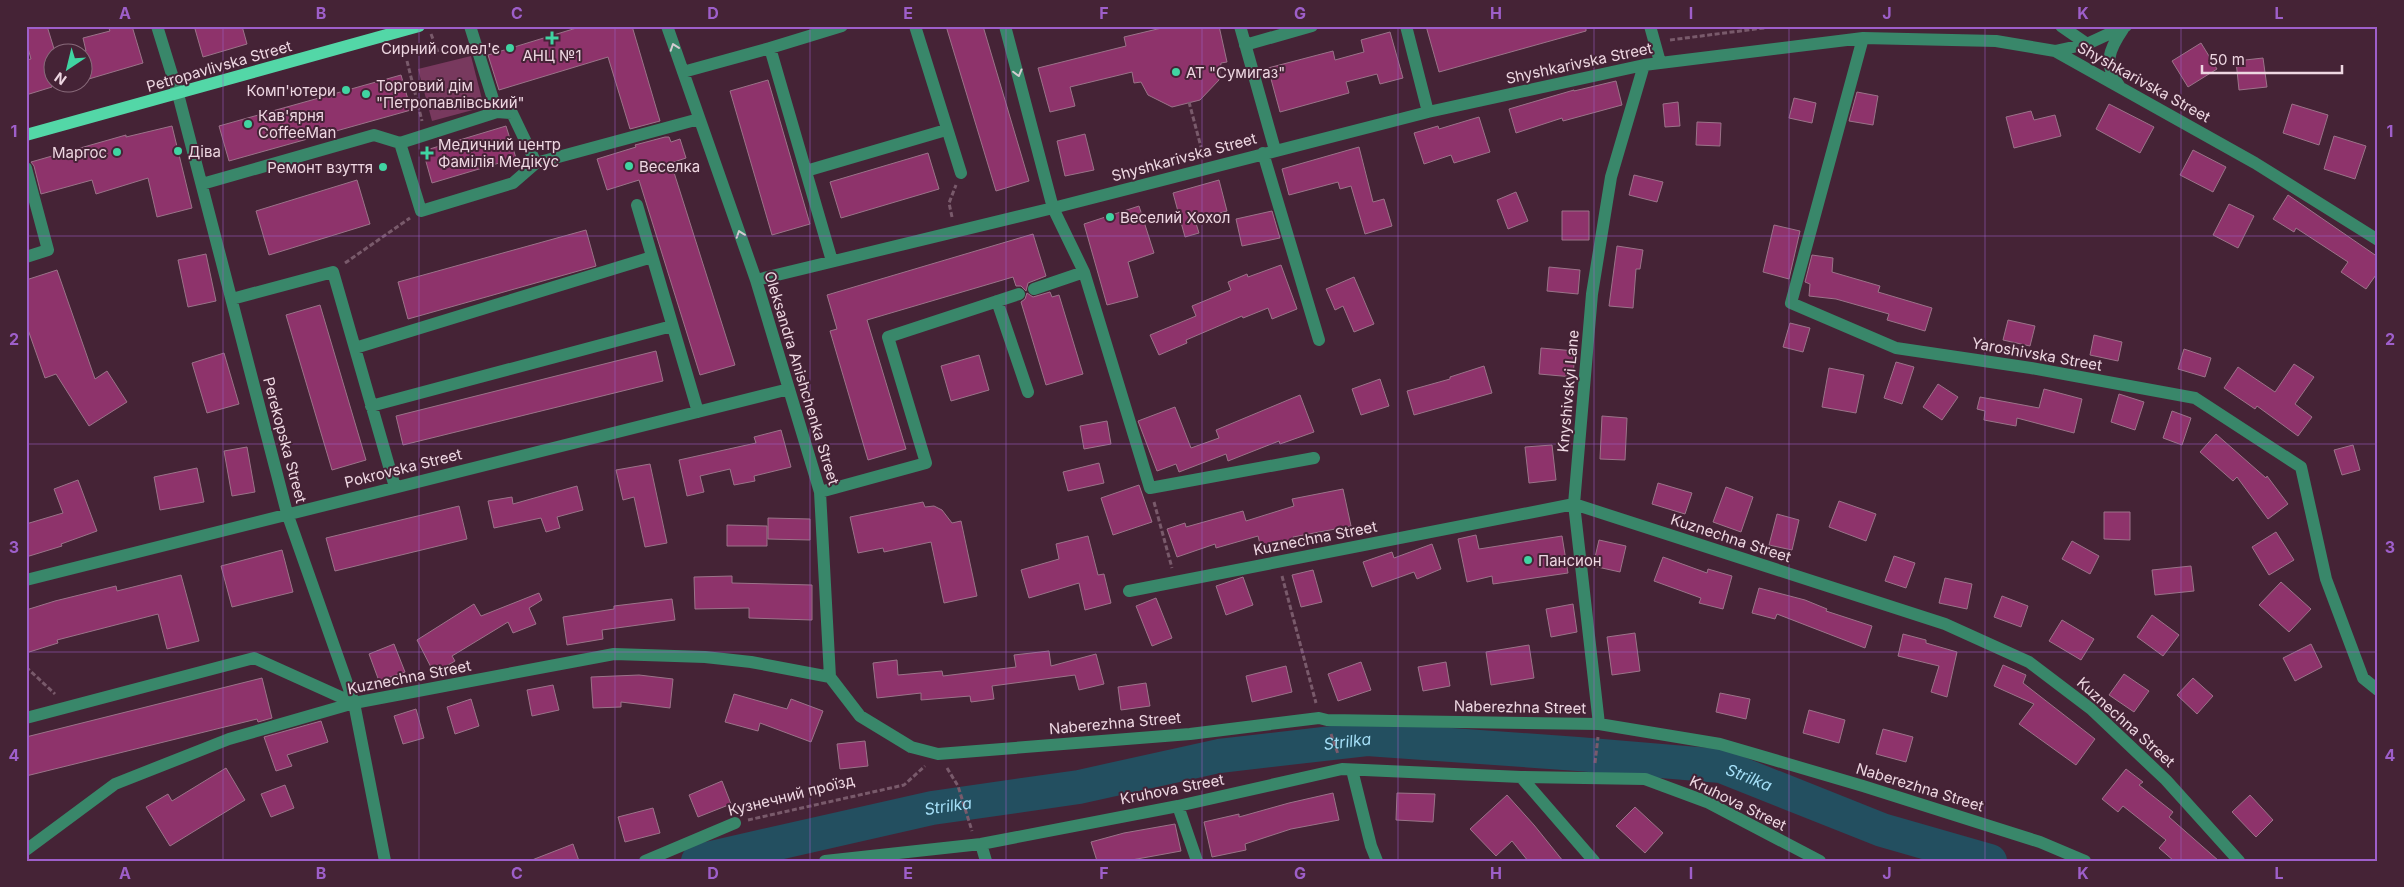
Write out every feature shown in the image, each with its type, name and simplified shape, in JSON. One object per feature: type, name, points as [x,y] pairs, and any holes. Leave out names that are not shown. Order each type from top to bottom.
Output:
[{"type":"main road","name":"Petropavlivska Street","points":[[26,135],[414,27]]},
{"type":"street","name":"Perekopska Street","points":[[157,26],[178,94],[287,513],[354,703],[385,861]]},
{"type":"street","points":[[470,26],[497,112]]},
{"type":"street","name":"Oleksandra Anishchenka Street","points":[[667,26],[756,280],[820,492],[830,677]]},
{"type":"street","points":[[683,72],[842,26]]},
{"type":"street","points":[[915,26],[961,173]]},
{"type":"street","points":[[1005,26],[1053,208],[1084,272],[1150,488],[1314,458]]},
{"type":"street","points":[[1240,26],[1269,151],[1319,340]]},
{"type":"street","points":[[1245,45],[1312,26]]},
{"type":"street","points":[[1406,26],[1428,112]]},
{"type":"street","points":[[1650,26],[1660,62]]},
{"type":"street","points":[[2062,26],[2087,44]]},
{"type":"street","points":[[2056,51],[2087,44],[2125,27]]},
{"type":"street","points":[[2121,89],[2111,76],[2109,64],[2113,43],[2125,27]]},
{"type":"street","name":"Shyshkarivska Street","points":[[756,280],[1053,208],[1269,151],[1428,112],[1660,62],[1863,38],[1996,41],[2056,51],[2255,163],[2378,240]]},
{"type":"street","name":"Yaroshivska Street","points":[[1863,38],[1791,303],[1896,348],[2031,368],[2195,398],[2301,467],[2326,579],[2363,678],[2378,690]]},
{"type":"street","points":[[770,48],[832,261]]},
{"type":"street","name":"Knyshivskyi Lane","points":[[1599,724],[1574,504],[1592,294],[1612,177],[1644,65]]},
{"type":"street","points":[[202,184],[374,135],[400,143],[497,112],[512,113],[536,163]]},
{"type":"street","points":[[400,143],[421,210],[513,183],[536,163],[699,119]]},
{"type":"street","points":[[806,171],[946,130]]},
{"type":"street","points":[[26,168],[48,250],[26,258]]},
{"type":"street","points":[[637,205],[698,412]]},
{"type":"street","points":[[354,348],[652,257]]},
{"type":"street","points":[[232,299],[333,272],[395,488]]},
{"type":"street","points":[[1034,289],[1084,272]]},
{"type":"street","points":[[820,492],[926,463],[888,337],[1018,294]]},
{"type":"street","points":[[997,301],[1028,392]]},
{"type":"street","points":[[371,406],[672,326]]},
{"type":"street","name":"Pokrovska Street","points":[[26,580],[287,513],[395,488],[789,389]]},
{"type":"street","name":"Kuznechna Street","points":[[1129,591],[1574,504],[1945,624],[2029,662],[2091,709],[2146,760],[2240,861]]},
{"type":"street","name":"Kuznechna Street","points":[[26,850],[115,784],[229,739],[354,703],[614,654],[742,661],[830,677]]},
{"type":"street","points":[[26,718],[254,658],[354,703]]},
{"type":"street","points":[[830,677],[860,716],[911,747],[938,754]]},
{"type":"street","name":"Naberezhna Street","points":[[938,754],[1190,734],[1323,719],[1599,724],[1720,744],[1863,786],[2040,842],[2085,861]]},
{"type":"street","points":[[1347,769],[1377,861]]},
{"type":"street","name":"Kruhova Street","points":[[827,860],[980,844],[1178,806],[1347,769],[1521,777],[1645,779],[1707,802],[1820,861]]},
{"type":"street","points":[[1521,777],[1594,861]]},
{"type":"street","points":[[1178,806],[1197,861]]},
{"type":"street","name":"Кузнечний проїзд","points":[[645,861],[735,823]]},
{"type":"street","points":[[980,844],[986,861]]},
{"type":"path","points":[[428,26],[438,52]]},
{"type":"path","points":[[1654,42],[1779,26]]},
{"type":"path","points":[[407,61],[425,135]]},
{"type":"path","points":[[1189,102],[1201,147]]},
{"type":"path","points":[[955,232],[949,203],[961,173]]},
{"type":"path","points":[[333,272],[421,210]]},
{"type":"path","points":[[1150,488],[1176,581]]},
{"type":"path","points":[[1278,561],[1323,719],[1347,769]]},
{"type":"path","points":[[26,667],[67,706]]},
{"type":"path","points":[[1594,779],[1599,724]]},
{"type":"path","name":"Кузнечний проїзд","points":[[735,823],[904,785],[938,754]]},
{"type":"path","points":[[958,786],[969,826]]},
{"type":"shaded area","points":[[471,56],[484,107],[432,121],[418,69]]},
{"type":"building","points":[[26,26],[47,26],[52,42],[42,42],[42,90],[26,95],[26,60],[31,59],[26,41]]},
{"type":"building","points":[[108,26],[132,26],[143,63],[92,78],[92,42],[84,42],[83,38],[110,31]]},
{"type":"building","points":[[203,26],[242,26],[247,44],[203,57],[195,29]]},
{"type":"building","points":[[583,26],[632,26],[660,121],[630,129],[608,57],[499,90],[488,55]]},
{"type":"building","points":[[946,26],[983,26],[1029,181],[996,191]]},
{"type":"building","name":"АТ \"Сумигаз\"","points":[[1170,26],[1219,26],[1227,62],[1221,63],[1219,80],[1200,100],[1172,107],[1148,95],[1141,82],[1134,83],[1132,72],[1070,87],[1075,106],[1050,112],[1038,68],[1126,46],[1124,37]]},
{"type":"building","points":[[1426,26],[1586,26],[1586,31],[1439,72]]},
{"type":"building","points":[[1390,32],[1403,78],[1380,84],[1377,74],[1346,82],[1349,93],[1280,112],[1268,68],[1333,51],[1335,60],[1364,52],[1361,40]]},
{"type":"building","points":[[2201,43],[2217,69],[2188,87],[2172,61]]},
{"type":"building","points":[[2263,58],[2267,87],[2239,90],[2236,61]]},
{"type":"building","points":[[401,75],[411,110],[229,161],[219,126]]},
{"type":"building","points":[[768,80],[810,224],[772,235],[730,91]]},
{"type":"building","points":[[1616,81],[1622,105],[1563,121],[1562,118],[1516,133],[1509,109],[1574,90]]},
{"type":"building","points":[[1857,92],[1878,96],[1873,125],[1849,121]]},
{"type":"building","points":[[1794,98],[1816,103],[1812,123],[1789,118]]},
{"type":"building","points":[[1678,102],[1680,126],[1665,127],[1663,104]]},
{"type":"building","points":[[2109,104],[2154,127],[2140,153],[2096,129]]},
{"type":"building","points":[[2292,104],[2328,115],[2319,145],[2283,133]]},
{"type":"building","points":[[2031,111],[2034,120],[2055,115],[2061,136],[2014,148],[2006,117]]},
{"type":"building","points":[[1479,117],[1490,152],[1454,163],[1451,155],[1424,164],[1414,133],[1438,126],[1439,129]]},
{"type":"building","points":[[1697,122],[1721,123],[1720,146],[1696,145]]},
{"type":"building","points":[[172,126],[192,208],[157,217],[148,178],[96,194],[92,180],[41,194],[34,166],[31,162],[126,135],[126,137]]},
{"type":"building","points":[[506,126],[516,158],[432,183],[423,151]]},
{"type":"building","points":[[1085,134],[1094,170],[1065,176],[1057,141]]},
{"type":"building","points":[[2334,136],[2366,146],[2355,179],[2324,169]]},
{"type":"building","points":[[669,137],[671,142],[680,139],[686,158],[671,163],[735,365],[700,375],[639,180],[607,190],[597,159],[636,147],[635,145]]},
{"type":"building","points":[[1359,147],[1373,202],[1384,199],[1392,226],[1365,234],[1351,186],[1340,189],[1338,182],[1289,195],[1282,169]]},
{"type":"building","points":[[2193,150],[2226,167],[2213,192],[2180,175]]},
{"type":"building","points":[[928,153],[939,189],[841,218],[830,182]]},
{"type":"building","points":[[1634,175],[1663,182],[1657,202],[1629,195]]},
{"type":"building","points":[[357,180],[370,224],[269,255],[256,211]]},
{"type":"building","points":[[1219,180],[1227,211],[1195,220],[1199,233],[1185,237],[1173,193]]},
{"type":"building","points":[[1516,192],[1528,221],[1508,229],[1497,200]]},
{"type":"building","points":[[2288,195],[2378,257],[2378,272],[2366,289],[2341,272],[2348,262],[2296,228],[2294,232],[2273,219]]},
{"type":"building","points":[[2229,204],[2254,216],[2238,248],[2213,235]]},
{"type":"building","points":[[1139,206],[1154,253],[1128,262],[1138,297],[1107,305],[1084,224]]},
{"type":"building","points":[[1272,211],[1280,238],[1242,246],[1236,219]]},
{"type":"building","points":[[1562,211],[1589,211],[1589,240],[1562,240]]},
{"type":"building","points":[[1774,225],[1800,231],[1789,279],[1763,272]]},
{"type":"building","points":[[586,230],[596,266],[408,319],[398,282]]},
{"type":"building","points":[[1033,234],[1046,276],[1028,283],[1026,291],[1021,286],[1016,286],[1013,277],[867,320],[906,449],[868,460],[830,331],[837,329],[827,295]]},
{"type":"building","points":[[1617,246],[1643,250],[1640,269],[1636,269],[1633,308],[1609,306]]},
{"type":"building","points":[[206,254],[216,301],[188,307],[178,260]]},
{"type":"building","points":[[1812,255],[1833,258],[1832,272],[1880,286],[1878,292],[1932,308],[1925,331],[1887,320],[1889,314],[1836,299],[1809,296],[1810,284],[1805,282]]},
{"type":"building","points":[[1281,265],[1297,309],[1272,319],[1268,308],[1243,318],[1242,316],[1186,340],[1187,343],[1159,355],[1150,335],[1196,316],[1192,306],[1231,290],[1228,282],[1247,274],[1248,277]]},
{"type":"building","points":[[1549,267],[1580,270],[1578,294],[1547,291]]},
{"type":"building","points":[[57,270],[95,379],[107,371],[127,402],[89,426],[56,374],[45,378],[26,324],[26,280]]},
{"type":"building","points":[[1354,277],[1374,324],[1354,332],[1343,306],[1335,310],[1326,289]]},
{"type":"building","points":[[1050,292],[1052,297],[1059,295],[1083,374],[1046,385],[1021,302],[1025,299],[1027,293],[1033,297]]},
{"type":"building","points":[[320,305],[366,460],[332,470],[286,315]]},
{"type":"building","points":[[2008,320],[2035,326],[2030,346],[2003,340]]},
{"type":"building","points":[[1790,323],[1810,328],[1803,352],[1783,347]]},
{"type":"building","points":[[2094,335],[2122,342],[2118,361],[2090,355]]},
{"type":"building","points":[[1541,348],[1575,351],[1573,377],[1539,374]]},
{"type":"building","points":[[2184,349],[2211,358],[2205,377],[2178,369]]},
{"type":"building","points":[[656,351],[663,381],[403,445],[396,416]]},
{"type":"building","points":[[224,353],[239,404],[207,413],[192,363]]},
{"type":"building","points":[[979,355],[989,390],[951,401],[941,366]]},
{"type":"building","points":[[1896,362],[1914,367],[1902,404],[1884,398]]},
{"type":"building","points":[[2294,364],[2314,377],[2295,404],[2312,417],[2298,436],[2257,406],[2255,409],[2224,388],[2238,367],[2275,392]]},
{"type":"building","points":[[1484,366],[1492,393],[1414,415],[1407,391],[1450,379],[1450,377]]},
{"type":"building","points":[[1829,368],[1864,375],[1856,413],[1822,407]]},
{"type":"building","points":[[1380,379],[1389,406],[1361,415],[1352,389]]},
{"type":"building","points":[[1938,384],[1958,397],[1942,420],[1923,407]]},
{"type":"building","points":[[2044,389],[2082,399],[2074,433],[2017,418],[2016,426],[1984,420],[1985,411],[1977,409],[1980,397],[2039,408]]},
{"type":"building","points":[[2119,394],[2144,402],[2135,430],[2111,422]]},
{"type":"building","points":[[1300,395],[1314,432],[1280,444],[1279,441],[1228,461],[1226,454],[1179,472],[1176,464],[1157,471],[1138,421],[1175,407],[1191,448],[1219,438],[1216,430]]},
{"type":"building","points":[[2172,411],[2191,418],[2182,445],[2163,438]]},
{"type":"building","points":[[1602,416],[1627,418],[1625,460],[1600,459]]},
{"type":"building","points":[[1107,421],[1111,444],[1084,449],[1080,426]]},
{"type":"building","points":[[781,430],[791,467],[754,476],[755,481],[734,485],[730,469],[700,476],[704,492],[687,496],[679,460],[756,443],[754,437]]},
{"type":"building","points":[[2216,434],[2266,478],[2267,476],[2288,504],[2268,519],[2237,477],[2233,481],[2200,452]]},
{"type":"building","points":[[1552,445],[1556,480],[1529,483],[1525,447]]},
{"type":"building","points":[[2353,445],[2360,470],[2342,475],[2334,450]]},
{"type":"building","points":[[247,447],[255,492],[232,496],[224,451]]},
{"type":"building","points":[[1099,463],[1104,483],[1068,491],[1063,472]]},
{"type":"building","points":[[650,464],[667,543],[645,547],[634,497],[623,500],[616,470]]},
{"type":"building","points":[[197,468],[204,502],[160,510],[154,477]]},
{"type":"building","points":[[78,480],[97,531],[61,544],[62,546],[26,557],[26,524],[63,513],[54,489]]},
{"type":"building","points":[[1658,483],[1692,493],[1685,514],[1652,504]]},
{"type":"building","points":[[1139,485],[1152,522],[1113,535],[1101,498]]},
{"type":"building","points":[[577,486],[583,510],[557,517],[560,528],[546,532],[541,518],[494,528],[488,501],[512,497],[513,504]]},
{"type":"building","points":[[1726,487],[1753,497],[1741,532],[1713,522]]},
{"type":"building","points":[[1343,489],[1351,526],[1293,537],[1295,542],[1262,552],[1258,536],[1216,548],[1215,544],[1177,557],[1167,529],[1185,523],[1186,527],[1243,511],[1246,521],[1294,506],[1292,499]]},
{"type":"building","points":[[1839,501],[1876,514],[1866,541],[1829,527]]},
{"type":"building","points":[[923,502],[925,507],[934,506],[942,510],[952,523],[961,521],[977,596],[944,603],[931,542],[884,552],[883,548],[858,553],[850,517]]},
{"type":"building","points":[[459,506],[467,539],[335,571],[326,538]]},
{"type":"building","points":[[2104,512],[2130,512],[2130,540],[2104,539]]},
{"type":"building","points":[[1777,514],[1799,520],[1792,550],[1769,545]]},
{"type":"building","points":[[768,518],[810,519],[810,540],[768,539]]},
{"type":"building","points":[[727,525],[767,526],[767,546],[727,546]]},
{"type":"building","points":[[2276,532],[2294,560],[2269,575],[2252,547]]},
{"type":"building","name":"Пансион","points":[[1476,535],[1479,549],[1562,536],[1568,573],[1493,584],[1492,576],[1467,582],[1458,539]]},
{"type":"building","points":[[1088,536],[1098,575],[1104,574],[1111,603],[1085,610],[1079,583],[1029,598],[1021,570],[1059,559],[1056,544]]},
{"type":"building","points":[[1599,540],[1626,546],[1620,572],[1593,566]]},
{"type":"building","points":[[2072,541],[2099,556],[2090,574],[2062,559]]},
{"type":"building","points":[[1432,544],[1441,569],[1417,579],[1414,572],[1372,587],[1363,562],[1392,552],[1394,558]]},
{"type":"building","points":[[282,550],[293,592],[232,607],[221,566]]},
{"type":"building","points":[[1894,556],[1915,563],[1906,588],[1885,581]]},
{"type":"building","points":[[1663,557],[1707,573],[1708,569],[1732,576],[1723,609],[1699,603],[1701,598],[1654,581]]},
{"type":"building","points":[[2191,566],[2194,591],[2155,595],[2152,570]]},
{"type":"building","points":[[1313,570],[1322,602],[1301,607],[1292,575]]},
{"type":"building","points":[[181,575],[199,641],[167,649],[158,614],[57,640],[58,643],[26,653],[26,610],[116,586],[117,591]]},
{"type":"building","points":[[732,576],[732,583],[812,585],[812,620],[749,618],[749,608],[695,609],[694,577]]},
{"type":"building","points":[[1243,577],[1253,605],[1226,615],[1216,586]]},
{"type":"building","points":[[1945,578],[1972,584],[1967,609],[1939,603]]},
{"type":"building","points":[[2281,582],[2311,609],[2289,632],[2259,605]]},
{"type":"building","points":[[1759,588],[1805,600],[1827,609],[1826,611],[1872,626],[1865,648],[1777,614],[1775,619],[1752,613]]},
{"type":"building","points":[[539,593],[542,600],[529,608],[536,624],[513,633],[508,622],[452,656],[455,661],[434,673],[417,640],[474,604],[481,616]]},
{"type":"building","points":[[2002,596],[2028,606],[2021,627],[1994,617]]},
{"type":"building","points":[[1156,598],[1172,638],[1152,646],[1136,606]]},
{"type":"building","points":[[672,599],[675,620],[602,630],[603,639],[567,645],[563,617],[614,609],[614,606]]},
{"type":"building","points":[[1573,604],[1577,632],[1551,637],[1546,609]]},
{"type":"building","points":[[2152,615],[2179,635],[2163,656],[2137,637]]},
{"type":"building","points":[[2062,620],[2094,639],[2081,660],[2049,641]]},
{"type":"building","points":[[1635,633],[1640,671],[1612,675],[1607,637]]},
{"type":"building","points":[[1903,634],[1926,640],[1926,643],[1957,652],[1947,697],[1931,692],[1939,666],[1898,656]]},
{"type":"building","points":[[394,644],[405,672],[379,681],[369,654]]},
{"type":"building","points":[[2311,644],[2322,667],[2295,681],[2283,658]]},
{"type":"building","points":[[1529,645],[1534,678],[1491,685],[1486,652]]},
{"type":"building","points":[[1049,651],[1051,666],[1096,654],[1104,684],[1079,690],[1075,675],[992,686],[994,699],[971,702],[970,696],[921,700],[921,693],[877,698],[873,663],[897,660],[898,675],[942,671],[943,676],[1016,667],[1014,655]]},
{"type":"building","points":[[1361,662],[1371,690],[1338,701],[1328,674]]},
{"type":"building","points":[[1446,662],[1450,686],[1423,691],[1418,667]]},
{"type":"building","points":[[2003,665],[2026,675],[2023,683],[2095,739],[2076,765],[2019,724],[2034,704],[1994,686]]},
{"type":"building","points":[[1286,666],[1292,692],[1252,702],[1246,676]]},
{"type":"building","points":[[2124,674],[2149,691],[2134,712],[2109,695]]},
{"type":"building","points":[[639,675],[673,679],[670,708],[621,702],[621,707],[593,708],[591,677]]},
{"type":"building","points":[[262,678],[272,718],[258,722],[257,719],[26,776],[26,737]]},
{"type":"building","points":[[2193,678],[2213,696],[2197,714],[2177,695]]},
{"type":"building","points":[[1146,683],[1150,706],[1121,710],[1118,687]]},
{"type":"building","points":[[553,685],[559,710],[532,716],[527,690]]},
{"type":"building","points":[[1720,693],[1750,699],[1746,719],[1716,712]]},
{"type":"building","points":[[734,694],[787,709],[791,699],[823,711],[811,742],[760,723],[758,731],[725,722]]},
{"type":"building","points":[[471,699],[479,726],[455,734],[447,707]]},
{"type":"building","points":[[416,709],[424,738],[403,744],[394,716]]},
{"type":"building","points":[[1809,710],[1845,720],[1839,743],[1803,733]]},
{"type":"building","points":[[321,721],[328,742],[287,755],[292,766],[276,771],[264,737]]},
{"type":"building","points":[[1883,729],[1913,737],[1906,762],[1876,754]]},
{"type":"building","points":[[865,741],[868,766],[840,769],[837,744]]},
{"type":"building","points":[[226,768],[245,800],[170,846],[146,807],[168,794],[172,801]]},
{"type":"building","points":[[2126,769],[2143,782],[2139,785],[2173,812],[2169,817],[2219,861],[2174,861],[2159,848],[2166,840],[2123,806],[2118,812],[2102,799]]},
{"type":"building","points":[[722,781],[731,804],[698,817],[689,795]]},
{"type":"building","points":[[285,785],[294,808],[271,817],[261,794]]},
{"type":"building","points":[[1333,793],[1339,820],[1291,829],[1245,844],[1246,850],[1212,857],[1204,822],[1239,814],[1239,817]]},
{"type":"building","points":[[1397,793],[1435,794],[1433,822],[1396,820]]},
{"type":"building","points":[[1507,795],[1563,861],[1528,861],[1512,841],[1496,856],[1470,829]]},
{"type":"building","points":[[2250,795],[2273,820],[2256,837],[2232,812]]},
{"type":"building","points":[[1635,807],[1663,833],[1645,853],[1616,826]]},
{"type":"building","points":[[653,808],[660,833],[625,842],[618,817]]},
{"type":"building","points":[[1175,824],[1181,851],[1126,861],[1097,861],[1091,842],[1124,833]]},
{"type":"building","points":[[573,844],[579,861],[532,861],[532,860]]},
{"type":"waterway","name":"Strilka","points":[[698,861],[932,808],[1079,787],[1219,756],[1367,739],[1721,766],[1882,830],[1990,861]]},
{"type":"place","name":"АНЦ №1","points":[[552,38]]},
{"type":"place","name":"Сирний сомел'є","points":[[510,48]]},
{"type":"place","name":"АТ \"Сумигаз\"","points":[[1176,72]]},
{"type":"place","name":"Комп'ютери","points":[[346,90]]},
{"type":"place","name":"Торговий дім \"Петропавлівський\"","points":[[366,94]]},
{"type":"place","name":"Кав'ярня CoffeeMan","points":[[248,124]]},
{"type":"place","name":"Діва","points":[[178,151]]},
{"type":"place","name":"Маргос","points":[[117,152]]},
{"type":"place","name":"Медичний центр Фамілія Медікус","points":[[427,153]]},
{"type":"place","name":"Веселка","points":[[629,166]]},
{"type":"place","name":"Ремонт взуття","points":[[383,167]]},
{"type":"place","name":"Веселий Хохол","points":[[1110,217]]},
{"type":"place","name":"Пансион","points":[[1528,560]]}]
